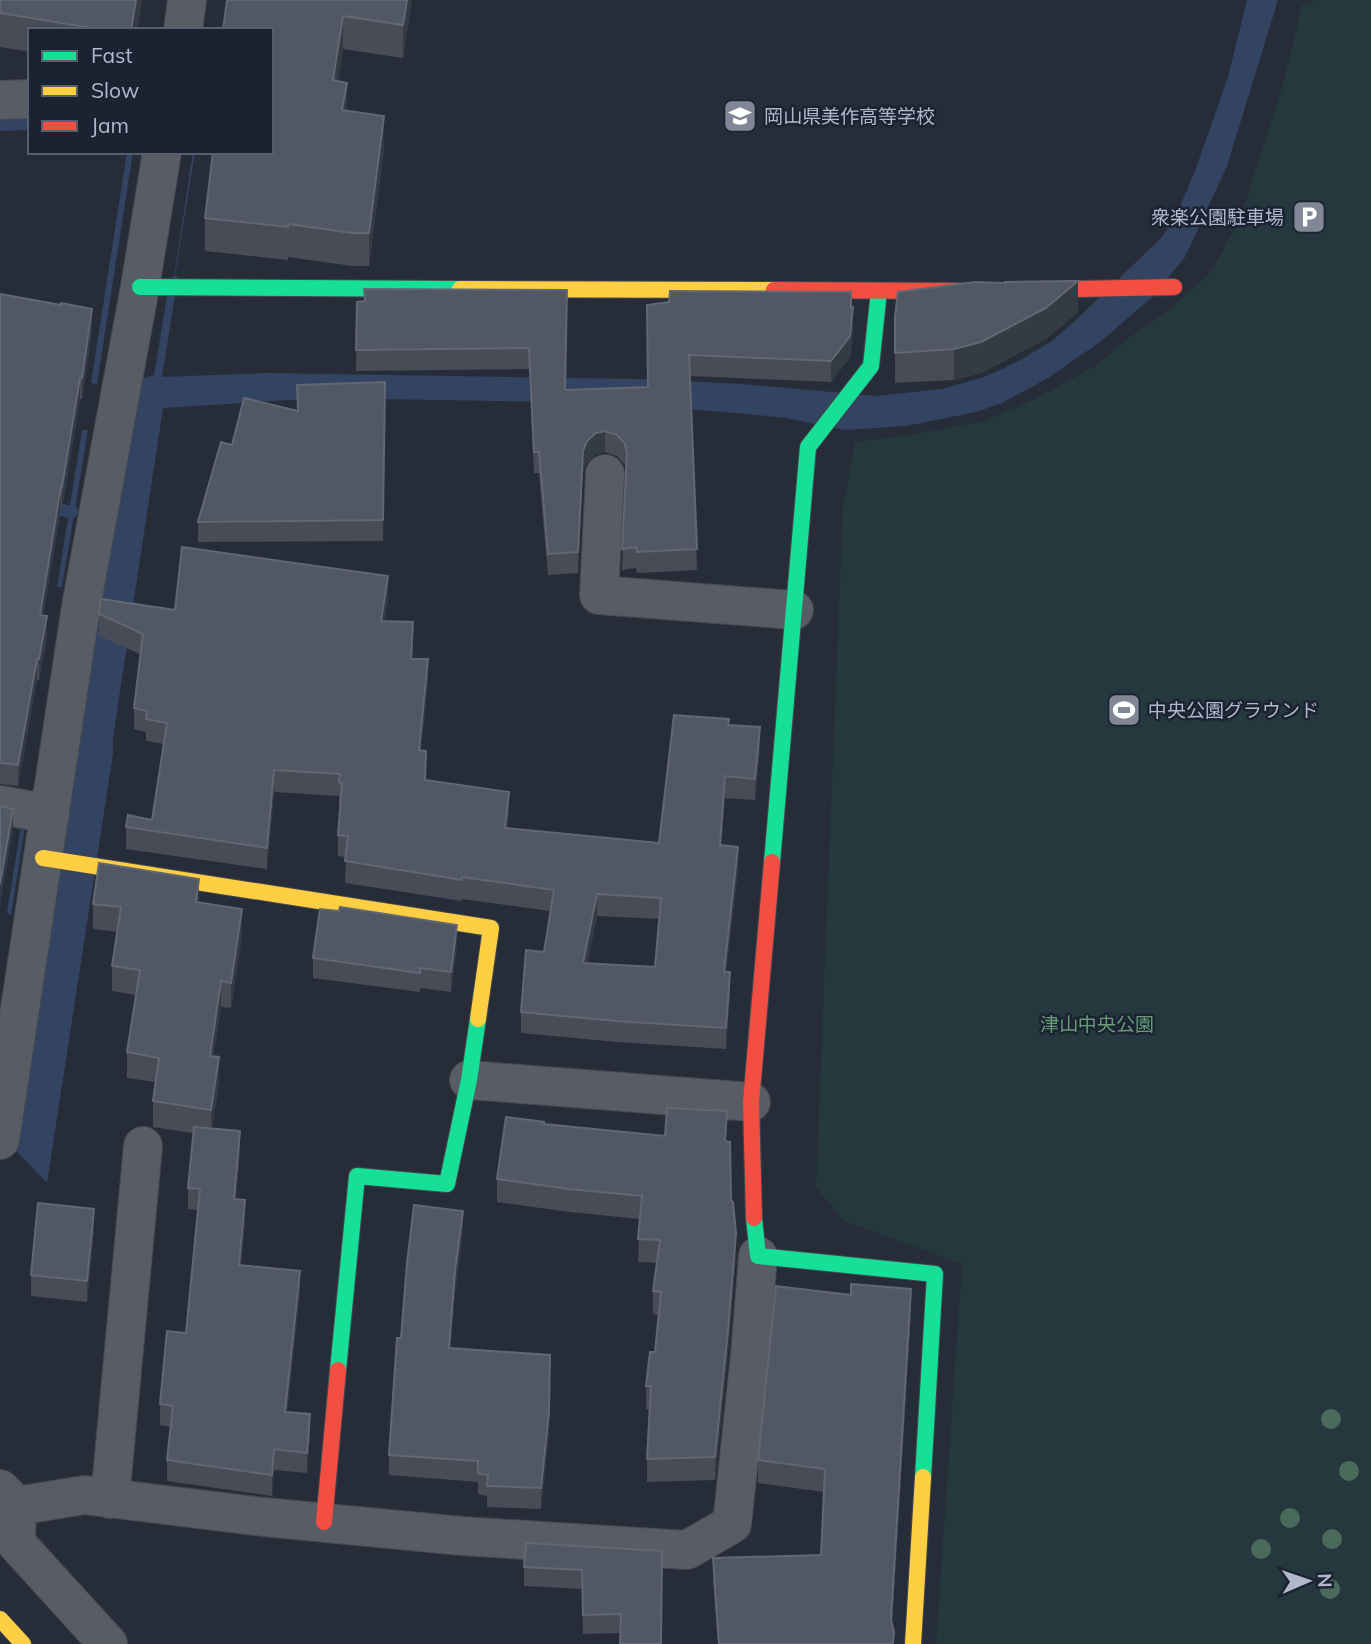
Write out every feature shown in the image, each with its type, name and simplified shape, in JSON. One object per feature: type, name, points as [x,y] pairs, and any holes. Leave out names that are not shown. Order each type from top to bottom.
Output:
[{"type":"street","points":[[183,28],[187,0]]},
{"type":"street","points":[[0,100],[28,99]]},
{"type":"street","points":[[0,1140],[81,607],[162,154]]},
{"type":"street","points":[[140,287],[973,291]]},
{"type":"street","points":[[1013,290],[1174,287]]},
{"type":"street","points":[[108,1644],[16,1543],[9,1498],[84,1495],[462,1535],[687,1550],[732,1524],[758,1256],[753,1209],[751,1102],[808,447],[871,366],[879,291]]},
{"type":"street","points":[[605,474],[599,595],[794,610]]},
{"type":"street","points":[[0,805],[50,814]]},
{"type":"street","points":[[43,858],[491,928],[469,1080],[447,1184],[357,1176],[324,1522]]},
{"type":"street","points":[[469,1080],[751,1102]]},
{"type":"street","points":[[110,1499],[143,1146]]},
{"type":"street","points":[[758,1256],[935,1274],[913,1644]]},
{"type":"street","points":[[0,1619],[23,1644]]},
{"type":"green space","name":"津山中央公園","points":[[1315,0],[1371,0],[1371,1644],[936,1644],[962,1264],[844,1221],[816,1187],[843,507],[855,442],[983,421],[1035,399],[1097,365],[1127,339],[1165,313],[1211,272],[1240,219],[1284,81],[1302,5]]},
{"type":"water","points":[[1247,0],[1278,0],[1227,166],[1185,257],[1151,298],[1100,342],[1048,378],[1002,403],[976,412],[906,426],[845,430],[786,418],[611,403],[322,398],[163,408],[47,1183],[17,1152],[80,732],[136,388],[141,379],[154,375],[170,278],[174,277],[193,154],[175,276],[178,277],[162,377],[268,373],[639,379],[743,384],[876,396],[942,389],[984,377],[1017,362],[1052,341],[1074,322],[1161,238],[1175,218],[1195,171],[1228,77]]},
{"type":"water","points":[[127,154],[133,154],[97,384],[91,383]]},
{"type":"water","points":[[82,430],[88,430],[62,587],[57,587]]},
{"type":"water","points":[[21,825],[25,827],[11,915],[7,913]]},
{"type":"building","points":[[0,0],[136,0],[131,28],[92,28],[0,13]]},
{"type":"building","points":[[227,0],[407,0],[403,25],[343,16],[333,80],[347,83],[342,110],[384,116],[369,233],[205,218],[213,154],[273,154],[273,28],[223,28]]},
{"type":"building","points":[[1078,281],[1046,308],[981,342],[954,349],[895,353],[898,292],[975,282]]},
{"type":"building","points":[[364,289],[567,290],[565,390],[648,387],[647,305],[669,302],[670,291],[851,292],[851,308],[853,307],[850,336],[831,361],[689,355],[697,549],[637,552],[636,547],[622,549],[627,453],[625,444],[617,435],[605,431],[596,433],[587,441],[583,451],[578,552],[548,554],[539,452],[534,452],[529,348],[356,350],[357,302],[365,301]]},
{"type":"building","points":[[0,294],[92,309],[40,615],[47,616],[18,765],[0,763]]},
{"type":"building","points":[[385,382],[383,520],[198,522],[221,442],[232,445],[244,398],[298,411],[297,385]]},
{"type":"building","points":[[182,547],[388,576],[381,621],[413,622],[411,659],[428,659],[419,750],[426,751],[425,780],[509,792],[505,828],[659,843],[674,715],[729,719],[728,725],[760,727],[755,779],[725,776],[720,845],[738,847],[724,972],[730,972],[726,1028],[521,1012],[526,950],[544,952],[554,890],[462,877],[462,880],[345,861],[348,836],[338,835],[342,783],[339,782],[340,774],[274,770],[267,848],[126,827],[128,815],[152,820],[167,723],[146,719],[147,711],[134,708],[143,634],[99,614],[101,599],[175,610]],"holes":[[[597,894],[661,898],[655,967],[583,963]]]},
{"type":"building","points":[[0,806],[13,809],[0,884]]},
{"type":"building","points":[[99,863],[199,879],[196,902],[242,909],[231,983],[221,981],[210,1056],[219,1057],[211,1110],[153,1101],[159,1058],[127,1052],[140,970],[112,966],[121,907],[93,904]]},
{"type":"building","points":[[340,907],[457,925],[451,972],[420,968],[420,973],[313,958],[320,909],[339,911]]},
{"type":"building","points":[[667,1108],[727,1111],[725,1141],[730,1142],[731,1201],[736,1233],[715,1457],[647,1459],[651,1386],[646,1386],[650,1352],[655,1352],[661,1292],[653,1291],[660,1240],[638,1239],[642,1196],[497,1179],[506,1117],[544,1124],[665,1136]]},
{"type":"building","points":[[194,1127],[240,1131],[234,1199],[245,1200],[239,1265],[300,1271],[285,1412],[310,1414],[307,1453],[274,1449],[272,1475],[167,1460],[173,1406],[160,1404],[167,1331],[186,1333],[200,1189],[188,1188]]},
{"type":"building","points":[[38,1203],[94,1209],[87,1281],[31,1275]]},
{"type":"building","points":[[414,1205],[463,1211],[449,1348],[550,1355],[549,1412],[541,1488],[487,1486],[488,1475],[478,1473],[478,1461],[389,1455],[397,1338],[401,1338]]},
{"type":"building","points":[[851,1284],[911,1289],[891,1620],[893,1644],[719,1644],[713,1558],[821,1555],[825,1469],[758,1460],[776,1286],[851,1295]]},
{"type":"building","points":[[526,1543],[662,1551],[661,1644],[620,1644],[621,1614],[583,1615],[582,1570],[524,1567]]},
{"type":"waterway","points":[[0,125],[28,124]]},
{"type":"waterway","points":[[45,507],[72,512]]},
{"type":"traffic: fast","points":[[140,287],[460,289]]},
{"type":"traffic: fast","points":[[772,862],[808,447],[871,366],[879,291]]},
{"type":"traffic: fast","points":[[338,1370],[357,1176],[447,1184],[469,1080],[478,1019]]},
{"type":"traffic: fast","points":[[754,1218],[758,1256],[935,1274],[923,1477]]},
{"type":"traffic: slow","points":[[460,289],[774,290]]},
{"type":"traffic: slow","points":[[43,858],[491,928],[478,1019]]},
{"type":"traffic: slow","points":[[913,1644],[923,1477]]},
{"type":"traffic: slow","points":[[0,1619],[23,1644]]},
{"type":"traffic: jam","points":[[1027,290],[1174,287]]},
{"type":"traffic: jam","points":[[774,290],[960,291]]},
{"type":"traffic: jam","points":[[754,1218],[751,1102],[772,862]]},
{"type":"traffic: jam","points":[[324,1522],[338,1370]]},
{"type":"place","name":"岡山県美作高等学校","points":[[740,116]]},
{"type":"place","name":"衆楽公園駐車場","points":[[1309,217]]},
{"type":"place","name":"中央公園グラウンド","points":[[1124,710]]}]
